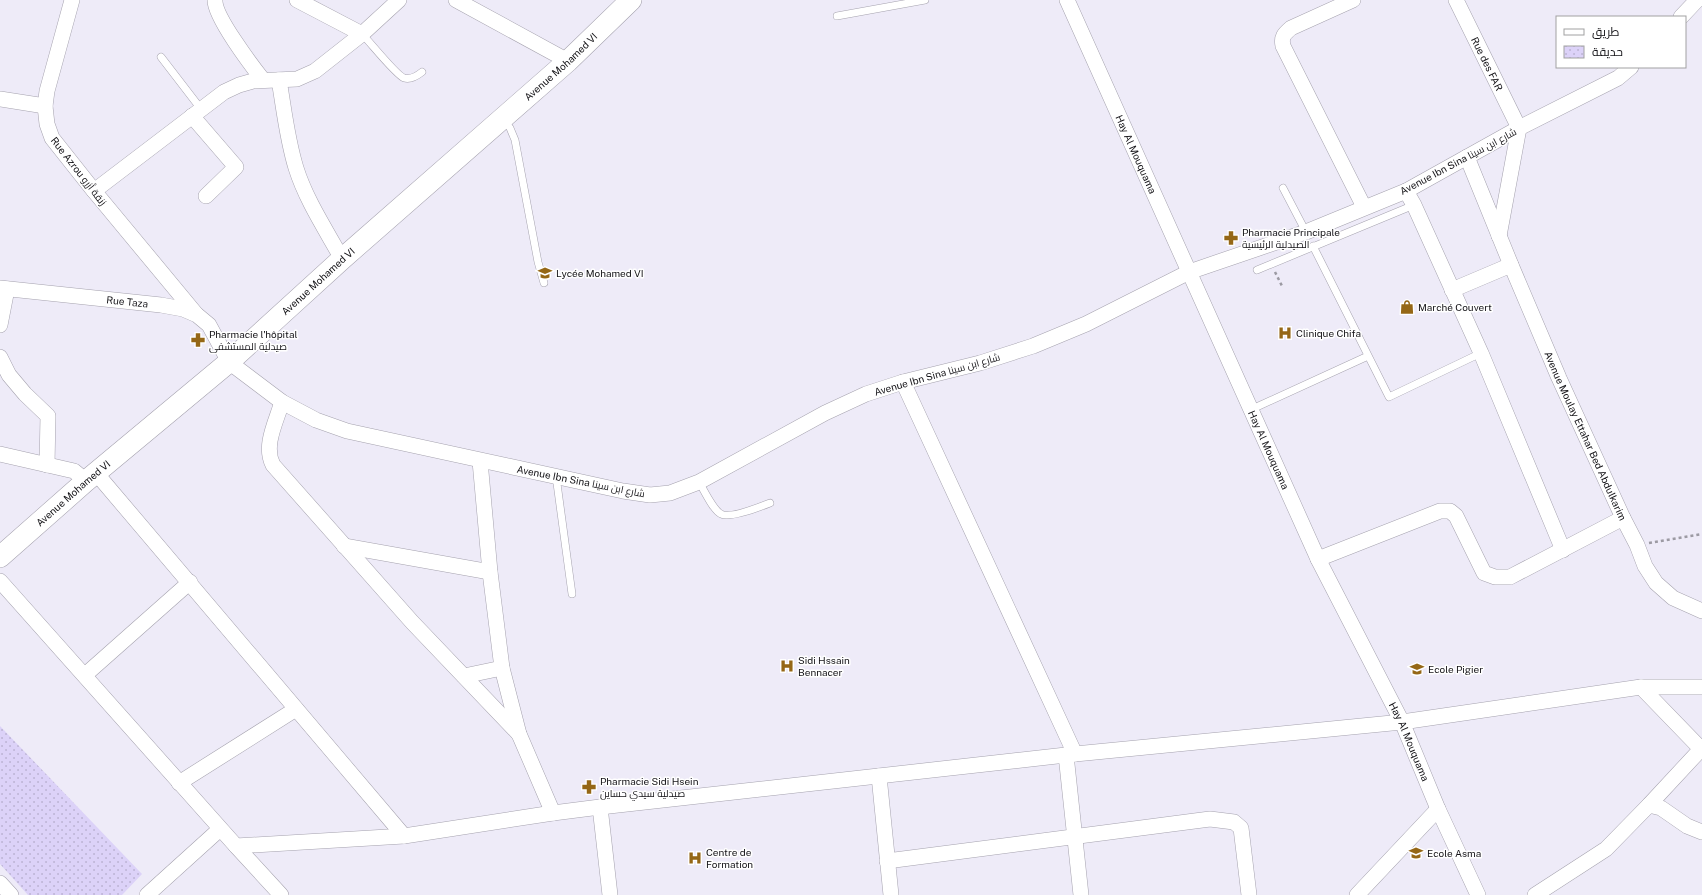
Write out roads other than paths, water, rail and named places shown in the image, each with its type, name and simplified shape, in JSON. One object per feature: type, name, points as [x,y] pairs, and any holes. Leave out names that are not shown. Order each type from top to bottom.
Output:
[{"type":"main road","name":"Avenue Mohamed VI","points":[[0,557],[91,477],[229,362],[342,259],[568,60],[630,0]]},
{"type":"street","name":"Rue Azrou زنقة أزرو","points":[[72,0],[47,91],[45,106],[47,124],[52,138],[94,191],[197,314]]},
{"type":"street","points":[[215,0],[217,8],[226,26],[263,80]]},
{"type":"street","points":[[297,0],[362,34]]},
{"type":"street","points":[[94,191],[224,92],[239,85],[263,80],[297,79],[315,71],[362,34],[399,0]]},
{"type":"street","points":[[456,0],[568,60]]},
{"type":"street","name":"Hay Al Mouquama","points":[[1067,0],[1318,559],[1402,722],[1438,808],[1478,895]]},
{"type":"street","points":[[1353,0],[1291,28],[1284,34],[1282,39],[1283,46],[1364,207]]},
{"type":"street","name":"Rue des FAR","points":[[1456,0],[1519,128]]},
{"type":"street","points":[[1682,16],[1697,0]]},
{"type":"street","name":"Avenue Ibn Sina شارع ابن سينا","points":[[229,362],[282,402],[316,420],[347,431],[623,491],[650,495],[670,493],[699,482],[825,413],[866,394],[903,382],[980,363],[1033,346],[1086,324],[1189,272],[1306,232],[1406,191],[1519,128],[1618,78],[1630,68]]},
{"type":"street","points":[[279,80],[288,138],[296,169],[308,196],[342,259]]},
{"type":"street","points":[[0,99],[45,106]]},
{"type":"street","points":[[196,113],[236,167],[206,196]]},
{"type":"street","points":[[1499,236],[1519,128]]},
{"type":"street","name":"Avenue Moulay Ettahar Bed Abdulkarim","points":[[1467,157],[1559,378],[1646,566],[1656,583],[1673,598],[1702,611]]},
{"type":"street","points":[[1406,191],[1414,205],[1480,353],[1562,550]]},
{"type":"street","points":[[1452,290],[1511,265]]},
{"type":"street","points":[[0,326],[3,288]]},
{"type":"street","name":"Rue Taza","points":[[3,288],[161,305],[183,309],[197,314],[209,325],[229,362]]},
{"type":"street","points":[[0,357],[9,375],[25,394],[48,416],[48,465]]},
{"type":"street","points":[[903,382],[1071,755],[1075,836],[1081,895]]},
{"type":"street","points":[[282,402],[268,449],[269,458],[273,465],[412,622],[519,734]]},
{"type":"street","points":[[0,454],[74,471],[91,477],[190,582],[404,836]]},
{"type":"street","points":[[480,461],[490,572],[502,668],[519,734],[553,812]]},
{"type":"street","points":[[1318,559],[1440,511],[1450,511],[1456,516],[1484,573],[1495,577],[1510,577],[1623,518]]},
{"type":"street","points":[[344,546],[490,572]]},
{"type":"street","points":[[0,581],[85,675],[220,829],[281,895]]},
{"type":"street","points":[[85,675],[190,582]]},
{"type":"street","points":[[464,676],[502,668]]},
{"type":"street","points":[[1535,895],[1606,848],[1701,750],[1641,687]]},
{"type":"street","points":[[236,846],[404,836],[553,812],[1071,755],[1402,722],[1641,687],[1702,687]]},
{"type":"street","points":[[179,783],[296,709]]},
{"type":"street","points":[[878,776],[891,895]]},
{"type":"street","points":[[1649,805],[1666,811],[1687,826],[1702,832]]},
{"type":"street","points":[[600,807],[610,895]]},
{"type":"street","points":[[1357,895],[1438,808]]},
{"type":"street","points":[[887,861],[1210,819],[1234,822],[1241,828],[1249,895]]},
{"type":"street","points":[[147,895],[220,829]]},
{"type":"street","points":[[0,883],[11,895]]},
{"type":"lane","points":[[837,16],[924,0]]},
{"type":"lane","points":[[362,34],[396,72],[404,78],[412,78],[422,72]]},
{"type":"lane","points":[[161,57],[196,113]]},
{"type":"lane","points":[[502,118],[510,128],[516,140],[538,262],[544,283]]},
{"type":"lane","points":[[1283,188],[1306,232]]},
{"type":"lane","points":[[1257,270],[1414,205]]},
{"type":"lane","points":[[1313,246],[1389,397],[1480,353]]},
{"type":"lane","points":[[1250,410],[1368,356]]},
{"type":"lane","points":[[556,476],[572,594]]},
{"type":"lane","points":[[699,482],[721,514],[729,515],[770,503]]},
{"type":"place","name":"Pharmacie Principale الصيدلية الرئيسية","points":[[1231,238]]},
{"type":"place","name":"Lycée Mohamed VI","points":[[545,273]]},
{"type":"place","name":"Marché Couvert","points":[[1407,307]]},
{"type":"place","name":"Clinique Chifa","points":[[1285,333]]},
{"type":"place","name":"Pharmacie l'hôpital صيدلية المستشفى","points":[[198,340]]},
{"type":"place","name":"Sidi Hssain Bennacer","points":[[787,666]]},
{"type":"place","name":"Ecole Pigier","points":[[1417,669]]},
{"type":"place","name":"Pharmacie Sidi Hsein صيدلية سيدي حساين","points":[[589,787]]},
{"type":"place","name":"Ecole Asma","points":[[1416,853]]},
{"type":"place","name":"Centre de Formation","points":[[695,858]]}]
